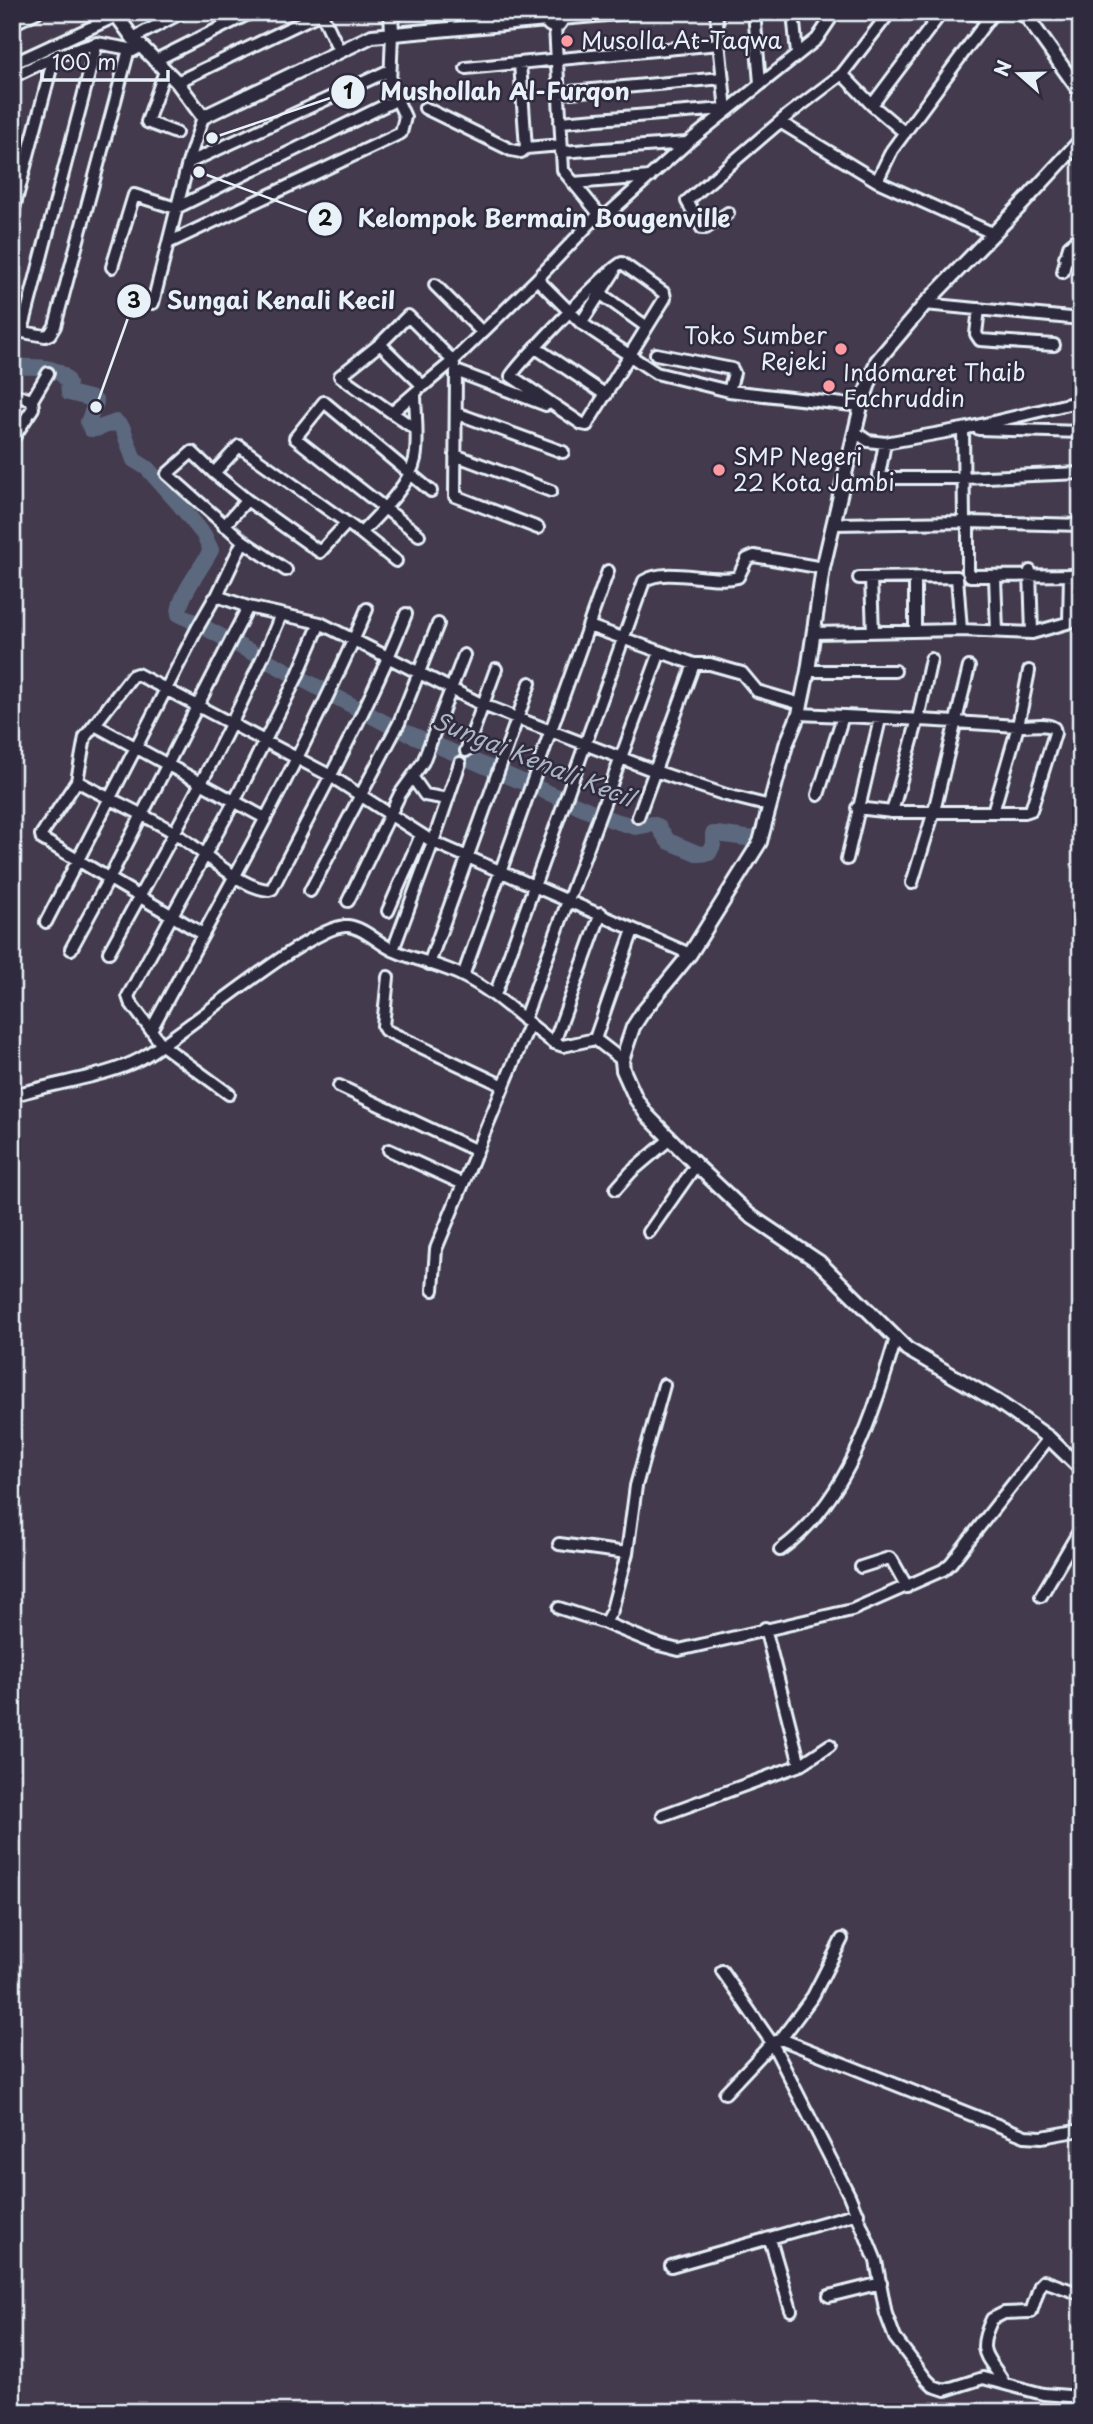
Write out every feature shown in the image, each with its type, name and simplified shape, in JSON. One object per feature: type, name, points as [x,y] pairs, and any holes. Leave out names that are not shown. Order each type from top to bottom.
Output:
[{"type":"street","points":[[12,24],[37,12]]},
{"type":"street","points":[[131,44],[183,12]]},
{"type":"street","points":[[154,61],[252,12]]},
{"type":"street","points":[[177,82],[321,12],[339,50]]},
{"type":"street","points":[[168,243],[399,135],[406,120],[390,84],[391,12]]},
{"type":"street","points":[[153,303],[188,163],[203,117],[372,36],[629,12]]},
{"type":"street","points":[[716,12],[725,110]]},
{"type":"street","points":[[754,12],[760,83]]},
{"type":"street","points":[[793,12],[797,54]]},
{"type":"street","points":[[393,412],[419,389],[454,366],[482,332],[599,214],[608,214],[725,110],[817,39],[835,12]]},
{"type":"street","points":[[728,213],[704,229],[687,201],[780,122],[842,74],[890,12]]},
{"type":"street","points":[[872,105],[942,12]]},
{"type":"street","points":[[972,12],[985,16],[994,13]]},
{"type":"street","points":[[1018,12],[1027,17],[1081,93]]},
{"type":"street","points":[[877,181],[887,158],[994,13]]},
{"type":"street","points":[[12,64],[115,14],[131,44],[55,326],[50,334],[45,336],[17,330],[97,43]]},
{"type":"street","points":[[554,18],[563,170],[599,214]]},
{"type":"street","points":[[13,78],[54,57],[97,43],[131,44],[144,51],[177,82],[203,117]]},
{"type":"street","points":[[466,68],[719,44]]},
{"type":"street","points":[[12,216],[54,57]]},
{"type":"street","points":[[520,63],[526,148]]},
{"type":"street","points":[[188,163],[390,70]]},
{"type":"street","points":[[165,71],[147,122],[176,133]]},
{"type":"street","points":[[842,74],[872,105],[905,133]]},
{"type":"street","points":[[559,93],[722,78]]},
{"type":"street","points":[[113,267],[134,195],[176,208],[396,100]]},
{"type":"street","points":[[425,108],[511,150],[521,152],[526,148],[687,143]]},
{"type":"street","points":[[560,122],[725,110]]},
{"type":"street","points":[[780,122],[877,181],[992,233]]},
{"type":"street","points":[[1081,140],[925,304],[877,361],[861,405],[823,568],[800,709],[786,745],[762,838],[690,954],[642,1013],[626,1044],[622,1060],[623,1070],[636,1099],[670,1139],[749,1215],[819,1262],[921,1359],[998,1402],[1049,1438],[1081,1469]]},
{"type":"street","points":[[573,183],[650,177]]},
{"type":"street","points":[[1063,272],[1069,246],[1081,236]]},
{"type":"street","points":[[1065,257],[1081,260]]},
{"type":"street","points":[[581,323],[620,263]]},
{"type":"street","points":[[620,263],[665,295],[587,425],[582,424],[511,376],[569,312],[620,263]]},
{"type":"street","points":[[537,279],[581,323],[647,368],[665,376],[729,391],[861,405]]},
{"type":"street","points":[[435,285],[482,332]]},
{"type":"street","points":[[601,294],[647,327]]},
{"type":"street","points":[[925,304],[1081,319]]},
{"type":"street","points":[[979,309],[976,334],[980,340],[1054,345]]},
{"type":"street","points":[[415,429],[341,376],[380,344],[408,316],[454,366],[565,412]]},
{"type":"street","points":[[361,533],[384,510],[410,474],[416,457],[415,429],[419,389],[380,344]]},
{"type":"street","points":[[536,348],[606,395]]},
{"type":"street","points":[[647,368],[659,350],[732,369],[734,373],[729,391]]},
{"type":"street","points":[[454,366],[456,496],[537,527]]},
{"type":"street","points":[[12,440],[33,408],[32,400],[48,373]]},
{"type":"street","points":[[12,394],[32,400]]},
{"type":"street","points":[[855,432],[868,441],[886,443],[966,429],[1081,401]]},
{"type":"street","points":[[419,535],[295,438],[324,402],[431,491]]},
{"type":"street","points":[[456,414],[563,453]]},
{"type":"street","points":[[966,429],[1081,432]]},
{"type":"street","points":[[814,633],[961,630],[1032,633],[1075,621],[1075,575],[968,575],[964,478],[966,429]]},
{"type":"street","points":[[886,443],[879,475],[881,477],[964,478],[1081,474]]},
{"type":"street","points":[[214,473],[239,446],[396,561]]},
{"type":"street","points":[[286,570],[224,526],[167,474],[192,452],[247,500],[320,552],[347,523]]},
{"type":"street","points":[[455,454],[551,491]]},
{"type":"street","points":[[224,526],[247,500]]},
{"type":"street","points":[[833,524],[1081,525]]},
{"type":"street","points":[[46,922],[198,626],[217,596],[243,541]]},
{"type":"street","points":[[495,995],[644,581],[650,577],[729,580],[738,577],[747,559],[754,556],[823,568]]},
{"type":"street","points":[[463,976],[608,571]]},
{"type":"street","points":[[1030,574],[1032,633]]},
{"type":"street","points":[[995,577],[997,631]]},
{"type":"street","points":[[859,578],[957,578],[961,630]]},
{"type":"street","points":[[915,578],[915,631]]},
{"type":"street","points":[[871,579],[873,632]]},
{"type":"street","points":[[217,596],[248,607],[320,623],[483,705],[654,771],[726,795],[770,806]]},
{"type":"street","points":[[71,950],[248,607]]},
{"type":"street","points":[[151,1030],[297,758],[367,609]]},
{"type":"street","points":[[77,781],[174,832],[201,850],[204,857],[236,876],[264,890],[271,889],[389,656],[406,614]]},
{"type":"street","points":[[109,952],[262,660],[281,615]]},
{"type":"street","points":[[229,1094],[162,1045],[128,996],[234,802],[297,677],[320,623]]},
{"type":"street","points":[[310,891],[397,727],[438,624]]},
{"type":"street","points":[[589,626],[694,664],[710,664],[742,673],[757,691],[800,709],[880,719],[1054,728],[1055,733],[1031,810],[892,812],[857,808]]},
{"type":"street","points":[[433,1290],[436,1249],[504,1086],[568,900],[660,652]]},
{"type":"street","points":[[348,901],[405,786],[423,762],[464,655]]},
{"type":"street","points":[[892,812],[918,719],[931,659]]},
{"type":"street","points":[[638,817],[694,664]]},
{"type":"street","points":[[912,883],[934,811],[969,667]]},
{"type":"street","points":[[466,751],[496,669]]},
{"type":"street","points":[[808,671],[895,671]]},
{"type":"street","points":[[993,812],[1018,726],[1029,671]]},
{"type":"street","points":[[203,934],[41,838],[77,781],[83,743],[90,729],[132,676],[137,674],[330,775],[433,842],[690,954]]},
{"type":"street","points":[[429,964],[530,683]]},
{"type":"street","points":[[818,795],[843,716]]},
{"type":"street","points":[[848,859],[857,808],[880,719]]},
{"type":"street","points":[[95,725],[265,818]]},
{"type":"street","points":[[393,950],[460,763]]},
{"type":"street","points":[[413,778],[425,796],[448,799]]},
{"type":"street","points":[[388,911],[421,835]]},
{"type":"street","points":[[554,1043],[601,914]]},
{"type":"street","points":[[12,1096],[138,1060],[297,947],[330,930],[347,926],[360,930],[393,950],[463,976],[495,995],[554,1043],[563,1046],[595,1039]]},
{"type":"street","points":[[595,1039],[632,930]]},
{"type":"street","points":[[388,977],[384,1030],[504,1086]]},
{"type":"street","points":[[595,1039],[622,1060]]},
{"type":"street","points":[[339,1086],[477,1151]]},
{"type":"street","points":[[616,1189],[631,1172],[670,1139]]},
{"type":"street","points":[[389,1150],[463,1184]]},
{"type":"street","points":[[649,1231],[696,1165]]},
{"type":"street","points":[[780,1550],[799,1534],[840,1481],[869,1420],[896,1338]]},
{"type":"street","points":[[605,1623],[612,1610],[627,1553],[636,1486],[664,1385]]},
{"type":"street","points":[[559,1608],[679,1650],[852,1610],[943,1570],[1049,1438]]},
{"type":"street","points":[[1041,1596],[1081,1528]]},
{"type":"street","points":[[559,1544],[627,1553]]},
{"type":"street","points":[[861,1567],[889,1558],[907,1587]]},
{"type":"street","points":[[765,1629],[800,1765]]},
{"type":"street","points":[[663,1815],[800,1765],[830,1745]]},
{"type":"street","points":[[725,2093],[777,2041],[813,1996],[842,1939]]},
{"type":"street","points":[[722,1971],[777,2041],[873,2250],[886,2314],[895,2338],[933,2386],[944,2390],[984,2378],[1043,2394],[1081,2397]]},
{"type":"street","points":[[777,2041],[1025,2136],[1042,2137],[1081,2130]]},
{"type":"street","points":[[671,2266],[858,2213]]},
{"type":"street","points":[[770,2239],[791,2310]]},
{"type":"street","points":[[1004,2383],[986,2357],[984,2338],[992,2319],[1004,2313],[1031,2312],[1040,2284],[1044,2281],[1081,2294]]},
{"type":"street","points":[[829,2296],[881,2283]]},
{"type":"waterway","name":"Sungai Kenali Kecil","points":[[12,367],[50,369],[67,381],[69,393],[93,399],[96,402],[88,422],[91,429],[116,422],[123,429],[134,460],[147,468],[204,535],[211,550],[187,590],[179,614],[389,725],[612,820],[636,827],[652,824],[658,826],[668,841],[699,854],[709,853],[713,845],[713,834],[754,839]]},
{"type":"place","name":"Musolla At-Taqwa","points":[[567,41]]},
{"type":"place","name":"Mushollah Al-Furqon","points":[[212,138]]},
{"type":"place","name":"Kelompok Bermain Bougenville","points":[[199,172]]},
{"type":"place","name":"Toko Sumber Rejeki","points":[[841,349]]},
{"type":"place","name":"Indomaret Thaib Fachruddin","points":[[829,386]]},
{"type":"place","name":"Sungai Kenali Kecil","points":[[96,407]]},
{"type":"place","name":"SMP Negeri 22 Kota Jambi","points":[[719,470]]}]
